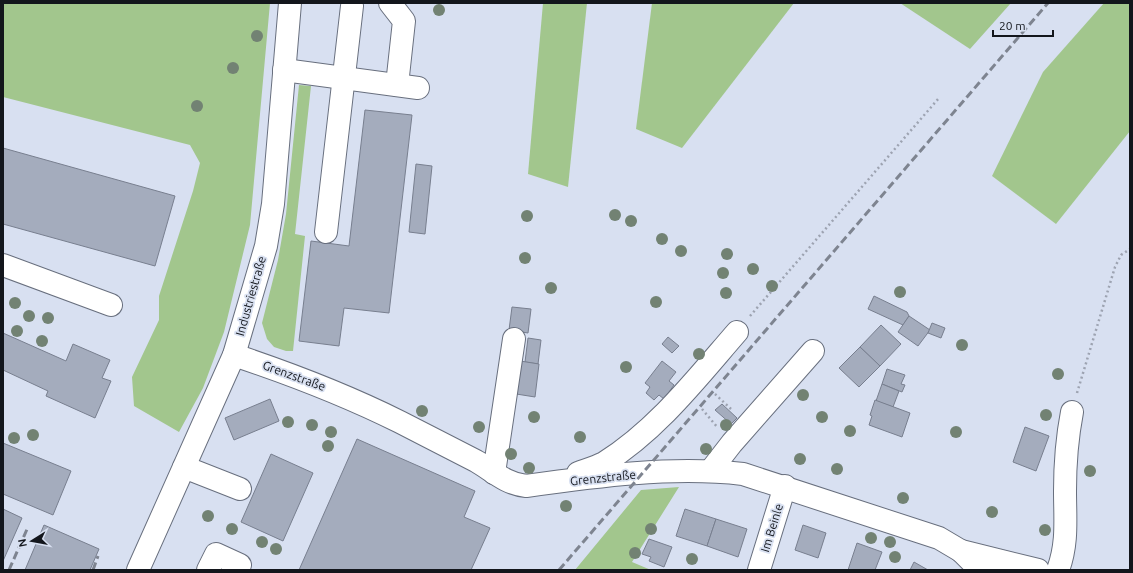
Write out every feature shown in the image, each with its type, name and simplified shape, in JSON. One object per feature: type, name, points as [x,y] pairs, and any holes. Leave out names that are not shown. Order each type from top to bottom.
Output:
[{"type":"street","name":"Industriestraße","points":[[138,570],[234,355],[266,246],[273,204],[290,3]]},
{"type":"street","points":[[390,3],[404,21],[397,85]]},
{"type":"street","points":[[326,232],[352,6]]},
{"type":"street","points":[[284,70],[418,88]]},
{"type":"street","points":[[3,265],[110,306]]},
{"type":"street","points":[[555,482],[603,463],[650,427],[686,390],[737,332]]},
{"type":"street","points":[[494,473],[514,339]]},
{"type":"street","points":[[711,470],[732,443],[813,351]]},
{"type":"street","name":"Grenzstraße","points":[[234,355],[291,374],[353,399],[477,462],[516,485],[526,486],[640,474],[711,470],[743,474],[785,486],[939,538],[961,551],[980,570]]},
{"type":"street","points":[[1058,570],[1066,543],[1065,466],[1067,437],[1072,412]]},
{"type":"street","points":[[184,467],[240,489]]},
{"type":"street","name":"Im Beinle","points":[[759,570],[785,486]]},
{"type":"street","points":[[961,551],[1019,567],[1038,570]]},
{"type":"street","points":[[208,570],[216,554],[240,565]]},
{"type":"path","points":[[737,332],[938,98]]},
{"type":"path","points":[[1072,412],[1115,267],[1120,256],[1130,249]]},
{"type":"path","points":[[715,394],[731,409]]},
{"type":"green space","points":[[3,3],[270,3],[250,225],[224,332],[203,388],[179,432],[134,406],[132,377],[159,320],[159,296],[193,191],[200,163],[190,145],[3,97]]},
{"type":"green space","points":[[543,3],[587,3],[568,187],[528,174]]},
{"type":"green space","points":[[652,3],[794,3],[682,148],[636,129]]},
{"type":"green space","points":[[900,3],[1011,3],[970,49]]},
{"type":"green space","points":[[1104,3],[1130,3],[1130,131],[1056,224],[992,176],[1043,72]]},
{"type":"green space","points":[[299,85],[311,86],[295,234],[305,236],[293,351],[286,351],[274,347],[267,339],[262,323],[278,260],[286,214]]},
{"type":"green space","points":[[679,487],[632,562],[651,570],[575,570],[641,490]]},
{"type":"building","points":[[365,110],[412,115],[389,313],[344,308],[339,346],[299,341],[311,241],[349,246]]},
{"type":"building","points":[[3,148],[175,196],[155,266],[3,224]]},
{"type":"building","points":[[416,164],[432,166],[425,234],[409,232]]},
{"type":"building","points":[[874,296],[907,312],[909,316],[903,325],[868,309]]},
{"type":"building","points":[[512,307],[531,309],[528,333],[509,330]]},
{"type":"building","points":[[909,316],[930,330],[918,346],[898,332]]},
{"type":"building","points":[[932,323],[945,328],[941,338],[928,333]]},
{"type":"building","points":[[881,325],[901,344],[880,366],[860,347]]},
{"type":"building","points":[[3,333],[66,361],[73,344],[110,360],[102,378],[111,381],[95,418],[46,396],[48,391],[3,370]]},
{"type":"building","points":[[668,337],[679,346],[672,353],[662,344]]},
{"type":"building","points":[[528,338],[541,340],[538,364],[525,362]]},
{"type":"building","points":[[860,347],[880,366],[859,387],[839,368]]},
{"type":"building","points":[[514,360],[539,364],[535,397],[510,393]]},
{"type":"building","points":[[662,361],[676,372],[669,381],[674,385],[664,399],[659,395],[654,400],[646,393],[650,387],[645,383]]},
{"type":"building","points":[[887,369],[905,375],[901,384],[905,385],[902,392],[882,384]]},
{"type":"building","points":[[882,384],[899,391],[893,407],[876,401]]},
{"type":"building","points":[[270,399],[279,421],[234,440],[225,418]]},
{"type":"building","points":[[875,400],[910,413],[902,437],[869,425],[872,416],[870,415]]},
{"type":"building","points":[[722,404],[737,418],[731,424],[715,410]]},
{"type":"building","points":[[1025,427],[1049,436],[1036,471],[1013,462]]},
{"type":"building","points":[[357,439],[475,491],[464,517],[490,528],[471,570],[299,570]]},
{"type":"building","points":[[3,443],[71,471],[53,515],[3,494]]},
{"type":"building","points":[[271,454],[313,473],[283,541],[241,522]]},
{"type":"building","points":[[3,509],[22,518],[3,561]]},
{"type":"building","points":[[685,509],[716,519],[707,546],[676,536]]},
{"type":"building","points":[[716,519],[747,529],[738,557],[707,546]]},
{"type":"building","points":[[44,525],[99,549],[90,570],[25,570]]},
{"type":"building","points":[[803,525],[826,533],[818,558],[795,550]]},
{"type":"building","points":[[649,539],[672,547],[664,567],[649,561],[651,557],[642,554]]},
{"type":"building","points":[[857,543],[882,552],[875,570],[848,570]]},
{"type":"building","points":[[914,562],[928,570],[910,570]]},
{"type":"railway","points":[[559,570],[1048,3]]},
{"type":"railway","points":[[9,570],[28,527]]},
{"type":"railway","points":[[93,570],[98,556]]}]
